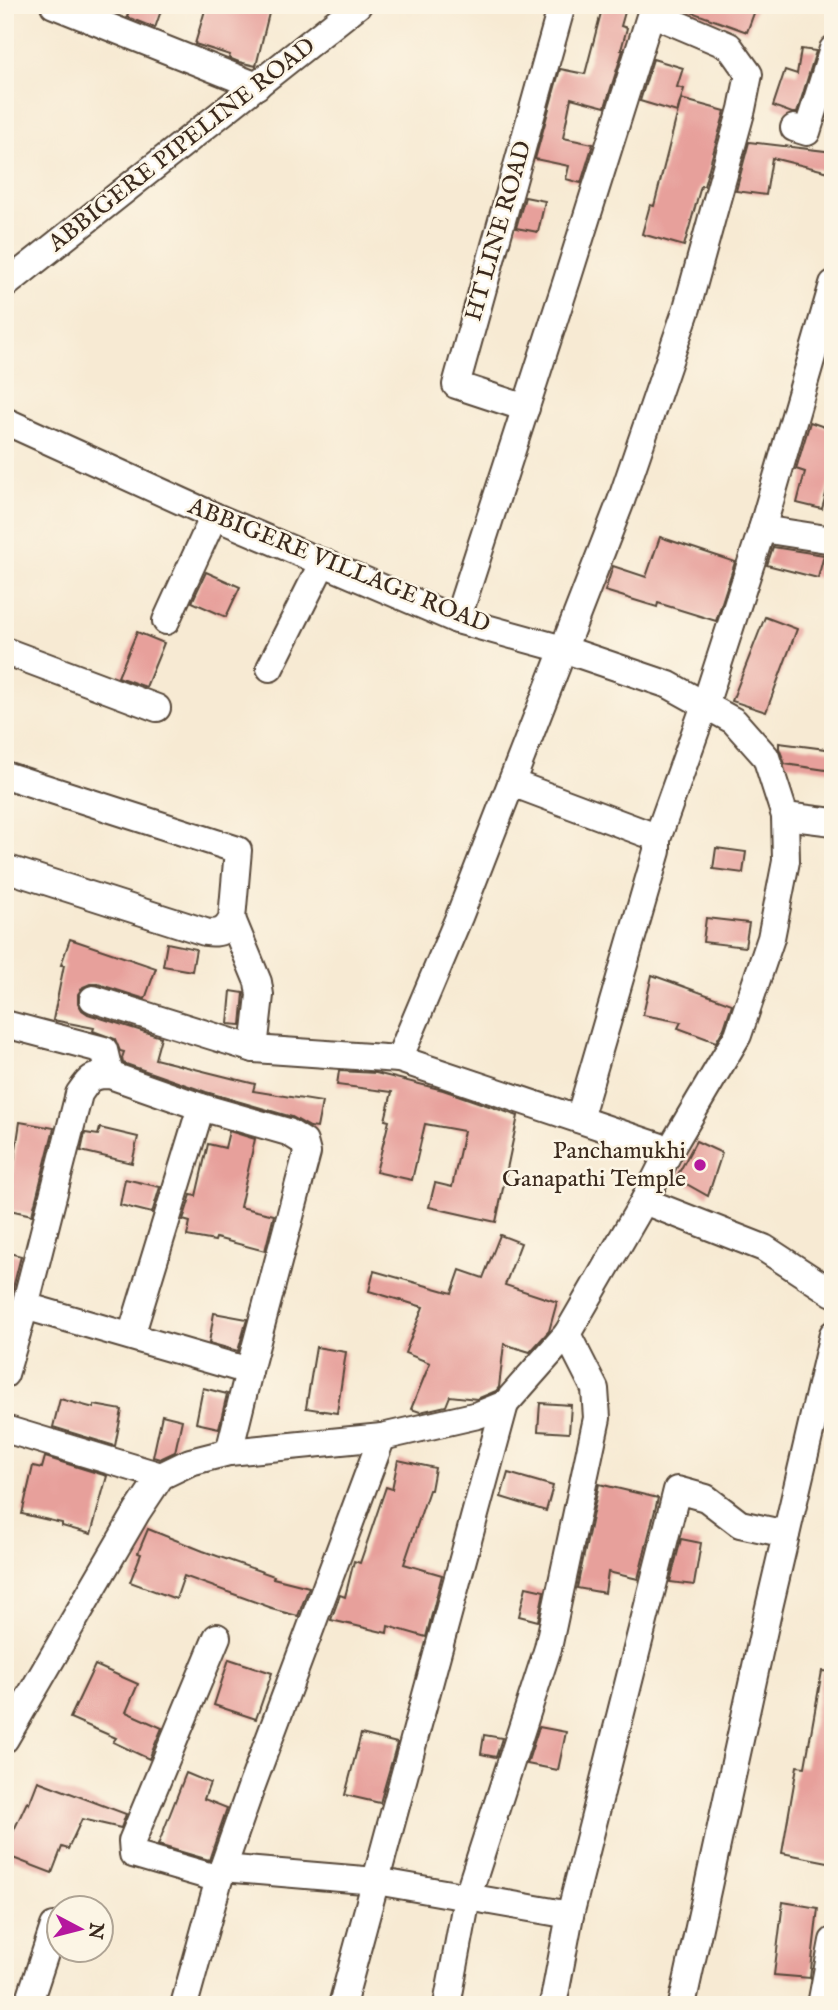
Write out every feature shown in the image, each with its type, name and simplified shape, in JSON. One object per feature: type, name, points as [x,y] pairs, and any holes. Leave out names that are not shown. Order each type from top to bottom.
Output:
[{"type":"street","points":[[54,5],[257,86]]},
{"type":"street","name":"ABBIGERE PIPELINE ROAD","points":[[5,285],[358,5]]},
{"type":"street","name":"HT LINE ROAD","points":[[526,408],[456,385],[562,5]]},
{"type":"street","points":[[399,1059],[459,917],[621,501],[687,309],[742,108],[750,74],[729,46],[652,9],[457,620]]},
{"type":"street","points":[[794,128],[807,132],[833,49]]},
{"type":"street","points":[[579,1119],[657,851],[657,839],[705,705],[762,529],[833,284]]},
{"type":"street","name":"ABBIGERE VILLAGE ROAD","points":[[5,421],[214,516],[457,620],[563,649],[670,685],[734,721],[766,757],[785,816],[786,861],[771,938],[738,1035],[566,1334],[505,1404]]},
{"type":"street","points":[[166,621],[214,516]]},
{"type":"street","points":[[762,529],[833,540]]},
{"type":"street","points":[[270,668],[323,562]]},
{"type":"street","points":[[5,651],[157,708]]},
{"type":"street","points":[[5,775],[238,850],[232,919],[226,929],[218,934],[5,868]]},
{"type":"street","points":[[512,783],[657,839]]},
{"type":"street","points":[[785,816],[833,822]]},
{"type":"street","points":[[232,919],[258,982],[260,995],[254,1049]]},
{"type":"street","points":[[93,999],[254,1049],[399,1059],[670,1150]]},
{"type":"street","points":[[5,1024],[104,1050],[110,1075]]},
{"type":"street","points":[[5,1374],[79,1094],[89,1079],[110,1075],[201,1107],[288,1132],[304,1142],[307,1153],[229,1452]]},
{"type":"street","points":[[131,1336],[201,1107]]},
{"type":"street","points":[[644,1201],[764,1248],[833,1293]]},
{"type":"street","points":[[25,1306],[249,1371]]},
{"type":"street","points":[[447,2005],[467,1898],[548,1648],[597,1418],[595,1389],[566,1334]]},
{"type":"street","points":[[681,2005],[833,1334]]},
{"type":"street","points":[[5,1739],[137,1512],[161,1476],[190,1462],[229,1452],[382,1437],[478,1415],[505,1404]]},
{"type":"street","points":[[342,2005],[505,1404]]},
{"type":"street","points":[[5,1429],[161,1476]]},
{"type":"street","points":[[184,2005],[221,1873],[382,1437]]},
{"type":"street","points":[[553,2005],[570,1915],[677,1490],[706,1498],[740,1524],[786,1534]]},
{"type":"street","points":[[217,1637],[132,1841],[134,1854],[221,1873],[376,1881],[570,1915]]},
{"type":"street","points":[[821,2005],[833,1941]]},
{"type":"street","points":[[28,2005],[46,1950]]},
{"type":"building","points":[[131,5],[163,5],[155,28],[127,17]]},
{"type":"building","points":[[221,5],[271,5],[256,66],[195,44],[206,7],[220,11]]},
{"type":"building","points":[[603,5],[627,5],[621,26],[627,28],[605,107],[571,98],[563,138],[593,144],[581,183],[566,179],[569,166],[535,159],[560,69],[585,74]]},
{"type":"building","points":[[681,5],[757,5],[747,32],[680,8]]},
{"type":"building","points":[[801,49],[816,51],[797,113],[792,113],[773,106],[785,70],[797,74]]},
{"type":"building","points":[[653,59],[683,68],[677,87],[684,89],[677,112],[640,101]]},
{"type":"building","points":[[681,99],[725,111],[684,246],[642,234],[650,205],[654,206]]},
{"type":"building","points":[[749,142],[833,152],[833,173],[772,158],[766,195],[736,191]]},
{"type":"building","points":[[525,197],[545,201],[538,232],[516,228]]},
{"type":"building","points":[[810,422],[833,430],[833,480],[830,479],[822,509],[797,503],[805,472],[796,469]]},
{"type":"building","points":[[660,537],[735,562],[716,621],[658,603],[657,607],[605,591],[613,566],[646,577]]},
{"type":"building","points":[[773,547],[824,555],[818,578],[767,565]]},
{"type":"building","points":[[206,572],[240,587],[226,617],[192,602]]},
{"type":"building","points":[[765,617],[797,629],[766,712],[732,701]]},
{"type":"building","points":[[137,632],[164,643],[146,687],[118,677]]},
{"type":"building","points":[[779,743],[833,750],[833,771],[785,764]]},
{"type":"building","points":[[716,848],[746,852],[743,873],[713,869]]},
{"type":"building","points":[[706,918],[749,923],[745,947],[703,942]]},
{"type":"building","points":[[70,939],[156,968],[145,999],[98,984],[90,984],[83,987],[78,994],[78,1003],[82,1010],[161,1037],[155,1059],[255,1084],[253,1091],[322,1102],[317,1128],[292,1117],[206,1092],[123,1063],[124,1052],[120,1051],[115,1039],[93,1031],[94,1028],[53,1020],[64,965],[61,965]]},
{"type":"building","points":[[167,943],[196,949],[192,971],[163,966]]},
{"type":"building","points":[[652,975],[732,1004],[716,1042],[678,1028],[681,1022],[643,1015]]},
{"type":"building","points":[[231,991],[244,993],[241,1025],[228,1024]]},
{"type":"building","points":[[339,1071],[376,1073],[443,1090],[518,1116],[496,1222],[429,1207],[435,1183],[452,1187],[464,1131],[425,1124],[412,1180],[376,1172],[389,1121],[385,1120],[392,1092],[337,1085]]},
{"type":"building","points":[[20,1122],[54,1128],[32,1215],[5,1209],[5,1192],[8,1181],[11,1182]]},
{"type":"building","points":[[100,1128],[138,1137],[132,1163],[81,1151],[85,1133],[98,1135]]},
{"type":"building","points":[[229,1131],[255,1139],[240,1207],[274,1215],[265,1251],[216,1238],[215,1241],[187,1236],[190,1222],[183,1220],[191,1195],[196,1196],[208,1144],[225,1148]]},
{"type":"building","name":"Panchamukhi Ganapathi Temple","points":[[696,1141],[722,1153],[708,1196],[676,1178]]},
{"type":"building","points":[[125,1179],[160,1187],[152,1213],[120,1205]]},
{"type":"building","points":[[500,1235],[521,1243],[505,1285],[557,1302],[549,1331],[530,1352],[504,1344],[499,1387],[496,1391],[477,1399],[450,1396],[446,1406],[420,1412],[411,1409],[430,1363],[405,1353],[423,1307],[369,1291],[374,1271],[452,1293],[460,1270],[483,1278]]},
{"type":"building","points":[[5,1252],[21,1256],[6,1316],[5,1316]]},
{"type":"building","points":[[214,1313],[247,1319],[238,1351],[209,1343]]},
{"type":"building","points":[[316,1347],[346,1352],[337,1413],[306,1408]]},
{"type":"building","points":[[203,1388],[227,1394],[219,1428],[196,1423]]},
{"type":"building","points":[[60,1399],[94,1408],[94,1405],[122,1410],[115,1446],[53,1427]]},
{"type":"building","points":[[540,1403],[571,1405],[569,1433],[538,1431]]},
{"type":"building","points":[[162,1415],[182,1420],[175,1452],[160,1459],[153,1457]]},
{"type":"building","points":[[45,1457],[107,1476],[91,1534],[62,1526],[62,1523],[22,1514],[33,1466],[42,1468]]},
{"type":"building","points":[[398,1460],[435,1468],[431,1490],[404,1564],[442,1575],[426,1637],[388,1626],[387,1633],[331,1620],[340,1595],[345,1597],[354,1561],[360,1563],[386,1487],[392,1489]]},
{"type":"building","points":[[508,1473],[553,1486],[546,1511],[501,1497]]},
{"type":"building","points":[[599,1484],[658,1498],[638,1579],[608,1572],[605,1593],[577,1588]]},
{"type":"building","points":[[148,1529],[274,1576],[273,1578],[309,1587],[298,1616],[271,1609],[184,1576],[176,1599],[130,1582]]},
{"type":"building","points":[[681,1539],[701,1543],[694,1585],[670,1582]]},
{"type":"building","points":[[526,1587],[544,1591],[538,1621],[519,1616]]},
{"type":"building","points":[[229,1659],[272,1673],[256,1719],[214,1705]]},
{"type":"building","points":[[95,1665],[138,1684],[126,1712],[162,1728],[149,1759],[113,1742],[116,1738],[70,1718]]},
{"type":"building","points":[[822,1671],[833,1672],[833,1863],[782,1853],[797,1766],[805,1767]]},
{"type":"building","points":[[539,1727],[566,1732],[558,1770],[527,1764]]},
{"type":"building","points":[[361,1734],[397,1743],[380,1803],[345,1795]]},
{"type":"building","points":[[484,1735],[502,1738],[496,1757],[481,1754]]},
{"type":"building","points":[[186,1773],[210,1783],[204,1799],[227,1808],[209,1860],[158,1845]]},
{"type":"building","points":[[38,1781],[126,1814],[121,1828],[82,1819],[68,1849],[62,1847],[52,1873],[5,1855],[5,1829],[13,1832]]},
{"type":"building","points":[[783,1902],[818,1908],[810,1978],[774,1975]]},
{"type":"place","name":"Panchamukhi Ganapathi Temple","points":[[700,1165]]}]
